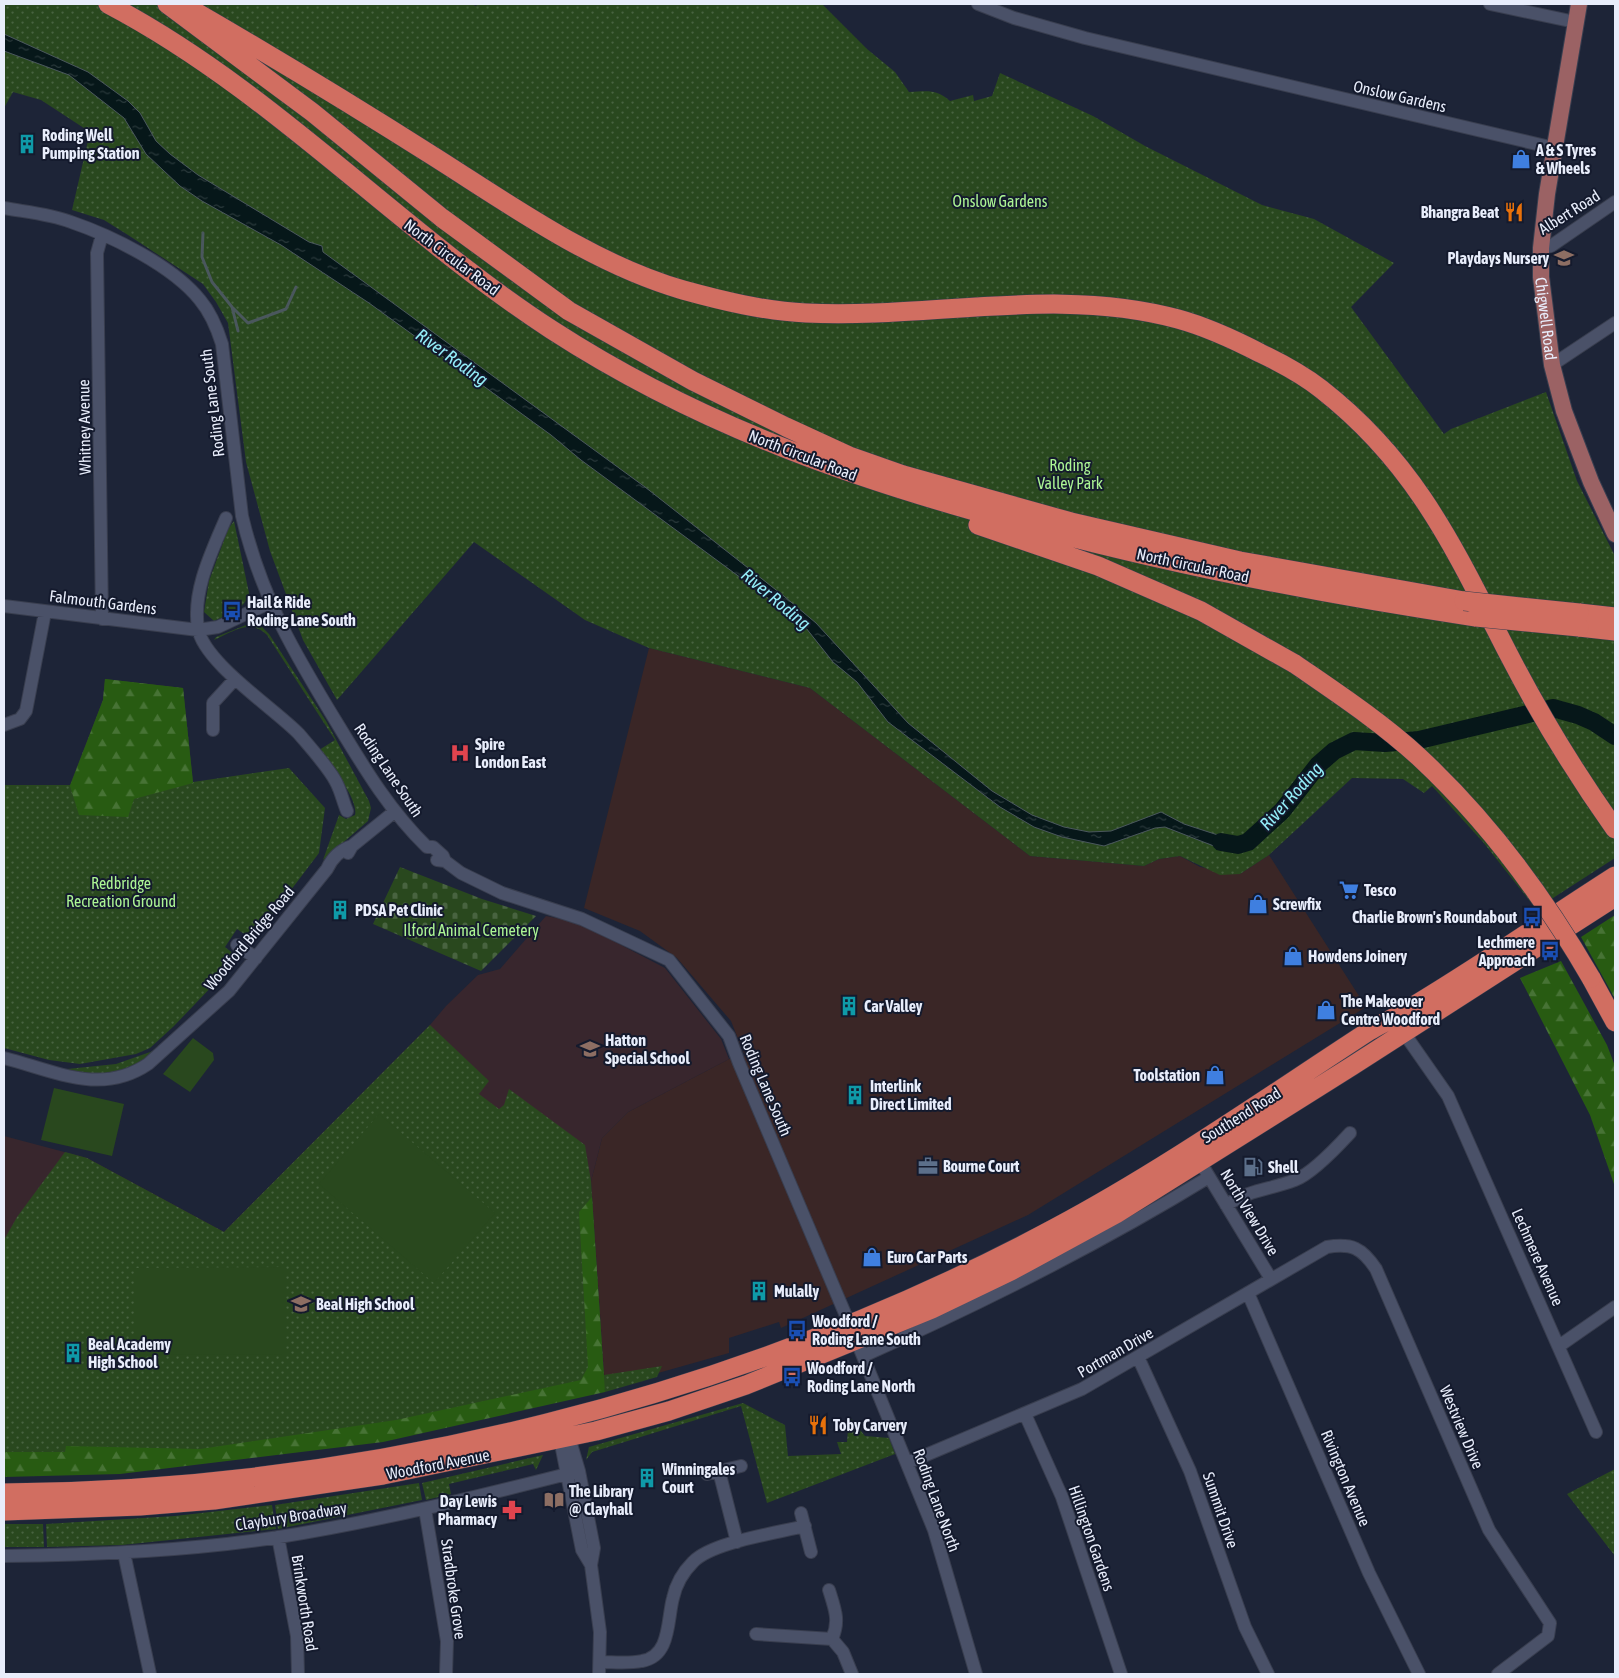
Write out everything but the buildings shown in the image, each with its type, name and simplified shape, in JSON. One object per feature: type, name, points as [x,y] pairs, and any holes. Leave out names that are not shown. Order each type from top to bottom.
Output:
[{"type":"highway","name":"North Circular Road","points":[[108,4],[180,47],[263,105],[482,282],[586,350],[680,403],[735,428],[834,468],[899,490],[1048,531],[1180,563],[1351,597],[1476,617],[1615,631]]},
{"type":"highway","name":"North Circular Road","points":[[167,4],[278,85],[442,218],[570,311],[693,381],[849,456],[959,492],[1127,536],[1316,576],[1464,601],[1615,617]]},
{"type":"highway","points":[[182,4],[329,90],[564,237],[606,259],[678,289],[732,302],[801,313],[877,313],[1008,306],[1088,306],[1148,312],[1193,324],[1275,360],[1316,385],[1355,417],[1409,476],[1460,558],[1510,657],[1576,770],[1615,829]]},
{"type":"highway","points":[[899,490],[942,514],[1098,566],[1201,611],[1295,664],[1381,726],[1418,756],[1452,789],[1484,825],[1531,885],[1570,942],[1615,1022]]},
{"type":"highway","name":"Southend Road","points":[[856,1340],[924,1292],[1066,1222],[1276,1093],[1615,876]]},
{"type":"highway","name":"Southend Road","points":[[856,1340],[932,1309],[1011,1271],[1116,1214],[1205,1170],[1404,1033],[1615,897]]},
{"type":"highway","name":"Woodford Avenue","points":[[4,1493],[138,1488],[212,1482],[357,1461],[448,1444],[569,1417],[678,1386],[755,1360],[856,1340]]},
{"type":"highway","name":"Woodford Avenue","points":[[4,1511],[140,1506],[294,1489],[417,1470],[596,1431],[669,1411],[746,1385],[856,1340]]},
{"type":"highway","points":[[448,1444],[477,1446],[550,1431],[565,1437],[569,1417]]},
{"type":"main road","name":"Chigwell Road","points":[[1578,4],[1554,148],[1541,248],[1540,277],[1552,365],[1571,433],[1615,534]]},
{"type":"street","name":"Onslow Gardens","points":[[978,4],[1014,18],[1085,38],[1554,148]]},
{"type":"street","points":[[1490,4],[1575,22]]},
{"type":"street","name":"Albert Road","points":[[1541,248],[1551,246],[1615,202]]},
{"type":"street","name":"Roding Lane South","points":[[4,208],[70,221],[102,235],[152,262],[186,284],[201,301],[214,321],[222,344],[242,516],[258,574],[269,603],[299,661],[394,812],[438,861],[444,861],[461,873],[494,889],[582,919],[669,960],[729,1036],[739,1064],[856,1340]]},
{"type":"street","name":"Whitney Avenue","points":[[102,235],[98,253],[102,619]]},
{"type":"street","points":[[1552,365],[1615,323]]},
{"type":"street","points":[[226,518],[209,558],[199,593],[198,630],[206,646],[235,679],[298,734],[336,782],[347,811]]},
{"type":"street","points":[[198,630],[218,627],[269,603]]},
{"type":"street","name":"Falmouth Gardens","points":[[4,606],[198,630]]},
{"type":"street","points":[[4,725],[20,719],[26,711],[45,612]]},
{"type":"street","points":[[212,730],[213,703],[235,679]]},
{"type":"street","name":"Woodford Bridge Road","points":[[4,1058],[101,1081],[134,1074],[148,1064],[218,1002],[256,958],[327,869],[332,860],[344,848],[352,846],[394,812]]},
{"type":"street","points":[[237,944],[256,958]]},
{"type":"street","name":"Lechmere Avenue","points":[[1404,1033],[1448,1096],[1596,1432]]},
{"type":"street","points":[[1226,1205],[1243,1194],[1297,1180],[1327,1157],[1350,1133]]},
{"type":"street","name":"North View Drive","points":[[1205,1170],[1272,1279]]},
{"type":"street","name":"Westview Drive","points":[[1327,1247],[1344,1244],[1358,1249],[1376,1269],[1489,1530],[1550,1623],[1548,1636],[1498,1674]]},
{"type":"street","name":"Portman Drive","points":[[907,1463],[1082,1389],[1327,1247]]},
{"type":"street","name":"Rivington Avenue","points":[[1248,1293],[1369,1573],[1419,1674]]},
{"type":"street","points":[[1559,1346],[1615,1307]]},
{"type":"street","name":"Roding Lane North","points":[[856,1340],[934,1530],[976,1674]]},
{"type":"street","name":"Summit Drive","points":[[1138,1357],[1190,1471],[1244,1628],[1268,1674]]},
{"type":"street","name":"Hillington Gardens","points":[[1025,1414],[1062,1497],[1121,1674]]},
{"type":"street","points":[[565,1437],[571,1444],[582,1550],[591,1565],[600,1632],[599,1668],[642,1661],[652,1657],[664,1644],[672,1598],[679,1578],[694,1560],[714,1549],[805,1526]]},
{"type":"street","points":[[737,1542],[713,1473],[741,1466]]},
{"type":"street","name":"Claybury Broadway","points":[[4,1556],[124,1553],[278,1537],[426,1509],[573,1473]]},
{"type":"street","name":"Stradbroke Grove","points":[[426,1509],[447,1641],[446,1674]]},
{"type":"street","points":[[801,1513],[811,1552]]},
{"type":"street","name":"Brinkworth Road","points":[[278,1537],[297,1636],[298,1674]]},
{"type":"street","points":[[124,1553],[150,1674]]},
{"type":"street","points":[[829,1590],[837,1612],[837,1627],[832,1639]]},
{"type":"street","points":[[756,1634],[832,1639],[843,1652],[852,1674]]},
{"type":"shaded area","points":[[649,648],[810,688],[1030,856],[1144,866],[1159,859],[1180,856],[1200,867],[1240,874],[1269,855],[1366,1007],[1028,1215],[781,1328],[779,1322],[729,1338],[729,1353],[605,1388],[591,1181],[602,1138],[628,1112],[729,1059],[745,1056],[731,1021],[677,958],[640,931],[584,908]]},
{"type":"shaded area","name":"Beal High School","points":[[546,916],[577,922],[665,968],[721,1039],[729,1059],[628,1112],[602,1138],[591,1181],[605,1388],[4,1460],[4,1136],[87,1158],[224,1232],[430,1025],[446,1006],[478,975],[500,969]]},
{"type":"green space","name":"Roding Valley Park","points":[[4,4],[471,4],[476,6],[478,4],[822,4],[867,49],[895,72],[909,92],[927,91],[941,94],[950,101],[973,95],[974,101],[992,96],[1000,73],[1093,116],[1145,146],[1262,205],[1314,219],[1394,263],[1351,307],[1444,434],[1451,429],[1546,392],[1577,481],[1615,556],[1615,858],[1536,909],[1483,842],[1432,786],[1424,793],[1403,779],[1352,778],[1269,855],[1240,874],[1220,875],[1180,856],[1159,859],[1144,866],[1030,856],[810,688],[649,648],[585,620],[474,542],[337,700],[303,640],[270,551],[246,462],[228,323],[203,284],[104,220],[72,210],[90,132],[41,100],[13,92],[4,108]]},
{"type":"green space","points":[[234,521],[249,593],[240,608],[214,621],[204,612],[209,581],[228,529]]},
{"type":"green space","points":[[254,624],[261,626],[269,634],[326,721],[369,801],[371,808],[368,821],[323,860],[339,815],[346,819],[355,815],[355,808],[342,781],[319,750],[335,740],[267,635],[254,627],[248,627],[234,630],[214,640],[216,637],[246,625]]},
{"type":"green space","name":"Redbridge Recreation Ground","points":[[105,679],[183,688],[193,782],[289,768],[325,808],[319,853],[253,940],[237,929],[225,947],[239,958],[174,1026],[150,1048],[136,1054],[80,1064],[49,1060],[4,1048],[4,785],[70,785],[103,700]]},
{"type":"green space","points":[[105,679],[183,688],[193,783],[134,799],[128,817],[79,815],[70,786],[103,700]]},
{"type":"green space","name":"Ilford Animal Cemetery","points":[[400,867],[482,899],[536,916],[481,971],[373,924]]},
{"type":"green space","points":[[1615,915],[1615,999],[1581,937]]},
{"type":"green space","points":[[1561,961],[1607,1045],[1615,1066],[1615,1187],[1590,1115],[1520,978]]},
{"type":"green space","name":"Beal High School","points":[[430,1025],[489,1081],[479,1094],[499,1109],[504,1105],[509,1089],[585,1145],[591,1181],[604,1375],[662,1366],[657,1377],[605,1392],[605,1389],[190,1454],[4,1460],[4,1240],[17,1217],[65,1152],[87,1158],[224,1232]]},
{"type":"green space","points":[[193,1038],[213,1053],[214,1060],[190,1092],[163,1074]]},
{"type":"green space","points":[[153,1051],[154,1053],[131,1067],[113,1073],[93,1074],[67,1069],[116,1064]]},
{"type":"green space","points":[[54,1088],[124,1104],[112,1156],[41,1140]]},
{"type":"green space","points":[[379,1114],[495,1213],[434,1283],[319,1184]]},
{"type":"green space","points":[[592,1197],[605,1392],[383,1442],[120,1474],[4,1477],[4,1452],[65,1452],[66,1446],[200,1449],[396,1420],[581,1380],[588,1367],[579,1212]]},
{"type":"green space","points":[[285,1267],[285,1354],[134,1355],[134,1268]]},
{"type":"green space","points":[[743,1403],[785,1425],[788,1456],[841,1454],[837,1442],[847,1442],[849,1416],[865,1436],[889,1438],[895,1454],[767,1503],[741,1406],[592,1452],[586,1460],[589,1447]]},
{"type":"green space","points":[[543,1455],[536,1470],[533,1464],[449,1484],[451,1494],[426,1500],[422,1483]]},
{"type":"green space","points":[[1615,1469],[1615,1556],[1567,1494]]},
{"type":"green space","points":[[419,1483],[422,1500],[278,1529],[275,1505]]},
{"type":"green space","points":[[272,1505],[276,1529],[122,1545],[47,1547],[46,1524],[175,1516]]},
{"type":"green space","points":[[4,1524],[43,1524],[44,1547],[4,1547]]},
{"type":"water","points":[[4,34],[88,72],[128,101],[140,113],[156,141],[198,175],[309,242],[322,246],[323,252],[645,487],[816,623],[908,723],[992,791],[1032,815],[1064,827],[1089,832],[1111,831],[1161,812],[1184,824],[1224,837],[1238,838],[1249,849],[1224,850],[1165,827],[1155,828],[1104,846],[1062,837],[1034,827],[1000,807],[888,722],[857,682],[833,662],[802,623],[581,460],[551,435],[369,303],[281,245],[202,201],[180,186],[146,154],[124,118],[69,75],[4,51]]},
{"type":"waterway","points":[[203,233],[202,257],[212,282],[232,307],[238,331]]},
{"type":"waterway","points":[[233,308],[248,323],[286,309],[296,287]]},
{"type":"waterway","name":"River Roding","points":[[1221,842],[1238,845],[1248,842],[1282,811],[1318,765],[1334,751],[1354,741],[1385,743],[1419,740],[1553,708],[1594,722],[1615,736]]},
{"type":"place","name":"Roding Well Pumping Station","points":[[27,144]]},
{"type":"place","name":"A & S Tyres & Wheels","points":[[1521,159]]},
{"type":"place","name":"Bhangra Beat","points":[[1514,212]]},
{"type":"place","name":"Playdays Nursery","points":[[1564,258]]},
{"type":"place","name":"Hail & Ride Roding Lane South","points":[[232,611]]},
{"type":"place","name":"Spire London East","points":[[460,753]]},
{"type":"place","name":"Tesco","points":[[1349,890]]},
{"type":"place","name":"Screwfix","points":[[1258,904]]},
{"type":"place","name":"PDSA Pet Clinic","points":[[340,910]]},
{"type":"place","name":"Charlie Brown's Roundabout","points":[[1532,917]]},
{"type":"place","name":"Lechmere Approach","points":[[1550,951]]},
{"type":"place","name":"Howdens Joinery","points":[[1293,956]]},
{"type":"place","name":"Car Valley","points":[[849,1006]]},
{"type":"place","name":"The Makeover Centre Woodford","points":[[1326,1010]]},
{"type":"place","name":"Hatton Special School","points":[[590,1049]]},
{"type":"place","name":"Toolstation","points":[[1215,1075]]},
{"type":"place","name":"Interlink Direct Limited","points":[[855,1095]]},
{"type":"place","name":"Bourne Court","points":[[928,1166]]},
{"type":"place","name":"Shell","points":[[1253,1167]]},
{"type":"place","name":"Euro Car Parts","points":[[872,1257]]},
{"type":"place","name":"Mulally","points":[[759,1291]]},
{"type":"place","name":"Beal High School","points":[[301,1304]]},
{"type":"place","name":"Woodford / Roding Lane South","points":[[797,1330]]},
{"type":"place","name":"Beal Academy High School","points":[[73,1353]]},
{"type":"place","name":"Woodford / Roding Lane North","points":[[792,1377]]},
{"type":"place","name":"Toby Carvery","points":[[818,1425]]},
{"type":"place","name":"Winningales Court","points":[[647,1478]]},
{"type":"place","name":"The Library @ Clayhall","points":[[554,1500]]},
{"type":"place","name":"Day Lewis Pharmacy","points":[[512,1510]]}]
